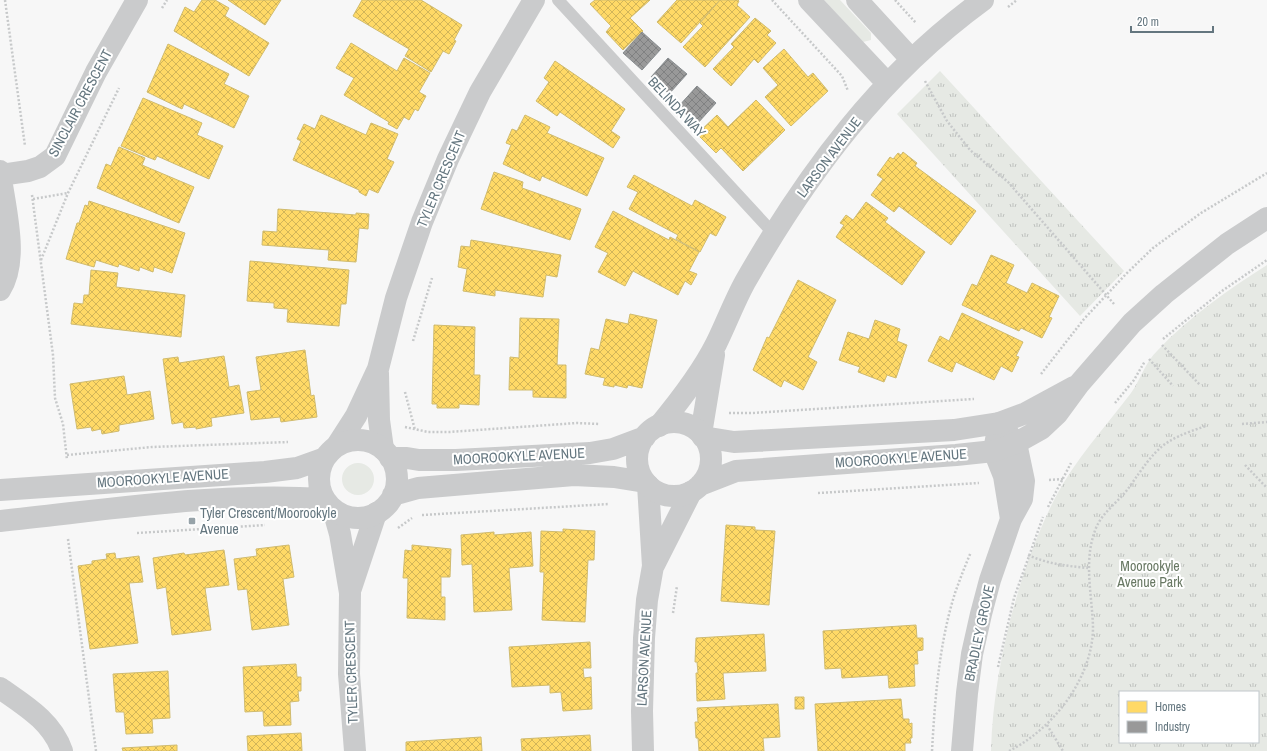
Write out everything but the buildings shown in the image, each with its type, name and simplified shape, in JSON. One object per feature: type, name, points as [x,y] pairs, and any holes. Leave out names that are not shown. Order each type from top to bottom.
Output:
[{"type":"street","name":"SINCLAIR CRESCENT","points":[[0,175],[28,171],[48,162],[55,156],[96,72],[137,0]]},
{"type":"street","name":"TYLER CRESCENT","points":[[332,451],[356,416],[378,369],[396,298],[422,222],[448,159],[480,92],[534,0]]},
{"type":"street","points":[[809,0],[887,83]]},
{"type":"street","points":[[857,0],[911,59]]},
{"type":"street","name":"LARSON AVENUE","points":[[652,431],[678,403],[715,346],[744,283],[803,190],[865,108],[911,59],[983,0]]},
{"type":"street","points":[[0,171],[10,242],[9,264],[0,290]]},
{"type":"street","name":"MOOROOKYLE AVENUE","points":[[696,488],[736,471],[956,455],[994,450],[1016,443],[1041,429],[1057,414],[1079,384],[1132,323],[1226,244],[1267,218]]},
{"type":"street","name":"LARSON AVENUE","points":[[702,436],[715,346]]},
{"type":"street","name":"TYLER CRESCENT","points":[[378,369],[379,420],[387,454]]},
{"type":"street","name":"MOOROOKYLE AVENUE","points":[[702,436],[734,442],[954,430],[999,422],[1026,413],[1079,384]]},
{"type":"street","name":"BRADLEY GROVE","points":[[962,751],[966,693],[972,654],[990,580],[1004,544],[1011,519],[1016,443],[999,422]]},
{"type":"street","name":"BRADLEY GROVE","points":[[999,422],[994,450],[1014,481]]},
{"type":"street","points":[[673,423],[681,423],[688,425],[702,436],[709,448],[711,458],[706,477],[696,488],[673,497],[664,495],[646,484],[639,469],[637,455],[640,445],[652,431],[673,423]]},
{"type":"street","name":"MOOROOKYLE AVENUE","points":[[387,454],[418,460],[590,452],[613,449],[652,431]]},
{"type":"street","points":[[357,439],[375,444],[387,454],[396,476],[393,495],[383,508],[368,517],[349,517],[328,504],[320,489],[318,478],[332,451],[357,439]]},
{"type":"street","name":"MOOROOKYLE AVENUE","points":[[0,490],[265,472],[297,468],[332,451]]},
{"type":"street","name":"MOOROOKYLE AVENUE","points":[[393,495],[418,488],[574,475],[614,477],[646,484]]},
{"type":"street","name":"LARSON AVENUE","points":[[643,751],[642,711],[644,638],[647,600],[653,566],[646,484]]},
{"type":"street","name":"LARSON AVENUE","points":[[653,566],[696,488]]},
{"type":"street","name":"MOOROOKYLE AVENUE","points":[[0,521],[67,514],[106,508],[262,497],[328,504]]},
{"type":"street","name":"TYLER CRESCENT","points":[[328,504],[340,534],[350,593],[349,674],[355,751]]},
{"type":"street","name":"TYLER CRESCENT","points":[[350,593],[376,513]]},
{"type":"street","points":[[0,688],[41,718],[54,733],[62,751]]},
{"type":"lane","name":"BELINDA WAY","points":[[558,0],[774,234]]},
{"type":"path","points":[[5,0],[41,260],[55,373],[55,398],[64,424],[67,455],[66,485]]},
{"type":"path","points":[[159,14],[167,0]]},
{"type":"path","points":[[772,0],[842,76],[848,92],[865,108]]},
{"type":"path","points":[[921,86],[926,81],[935,102],[947,121],[970,150],[1008,182],[1132,323]]},
{"type":"path","points":[[41,260],[68,193],[121,82]]},
{"type":"path","points":[[1038,379],[1084,319],[1126,274],[1153,248],[1201,213],[1267,173]]},
{"type":"path","points":[[33,199],[68,193]]},
{"type":"path","points":[[1164,339],[1222,291],[1267,260]]},
{"type":"path","points":[[413,344],[433,274]]},
{"type":"path","points":[[1162,345],[1200,385]]},
{"type":"path","points":[[1149,359],[1173,386]]},
{"type":"path","points":[[1115,403],[1134,380],[1145,361]]},
{"type":"path","points":[[405,391],[415,429],[418,460]]},
{"type":"path","points":[[753,413],[975,399]]},
{"type":"path","points":[[732,406],[734,442]]},
{"type":"path","points":[[1242,424],[1267,422]]},
{"type":"path","points":[[428,432],[576,423],[600,424]]},
{"type":"path","points":[[1009,751],[1047,725],[1074,689],[1083,671],[1089,652],[1092,625],[1088,568],[1096,528],[1100,520],[1129,488],[1148,459],[1157,449],[1175,437],[1206,426]]},
{"type":"path","points":[[67,455],[152,447],[285,442]]},
{"type":"path","points":[[1047,509],[1071,463]]},
{"type":"path","points":[[1246,464],[1267,488]]},
{"type":"path","points":[[816,493],[1063,479]]},
{"type":"path","points":[[418,488],[423,515]]},
{"type":"path","points":[[427,515],[597,505]]},
{"type":"path","points":[[67,514],[71,572],[96,751]]},
{"type":"path","points":[[997,672],[1014,598],[1028,555],[1044,515]]},
{"type":"path","points":[[131,534],[272,525]]},
{"type":"path","points":[[1004,544],[1042,561],[1064,566],[1088,568]]},
{"type":"path","points":[[672,621],[678,582]]},
{"type":"path","points":[[1047,725],[1063,751]]},
{"type":"green space","points":[[824,0],[840,0],[871,33],[871,40],[863,42]]},
{"type":"green space","points":[[940,71],[1124,271],[1080,316],[897,114]]},
{"type":"green space","name":"Moorookyle Avenue Park","points":[[1267,265],[1267,751],[991,751],[997,688],[1002,655],[1010,622],[1030,557],[1055,498],[1081,457],[1131,393],[1146,365],[1154,355],[1183,326],[1224,294]]},
{"type":"green space","points":[[358,463],[364,464],[371,470],[374,479],[373,485],[367,492],[358,495],[352,494],[345,488],[342,479],[343,473],[349,466]]},
{"type":"place","name":"Tyler Crescent/Moorookyle Avenue","points":[[192,521]]}]
